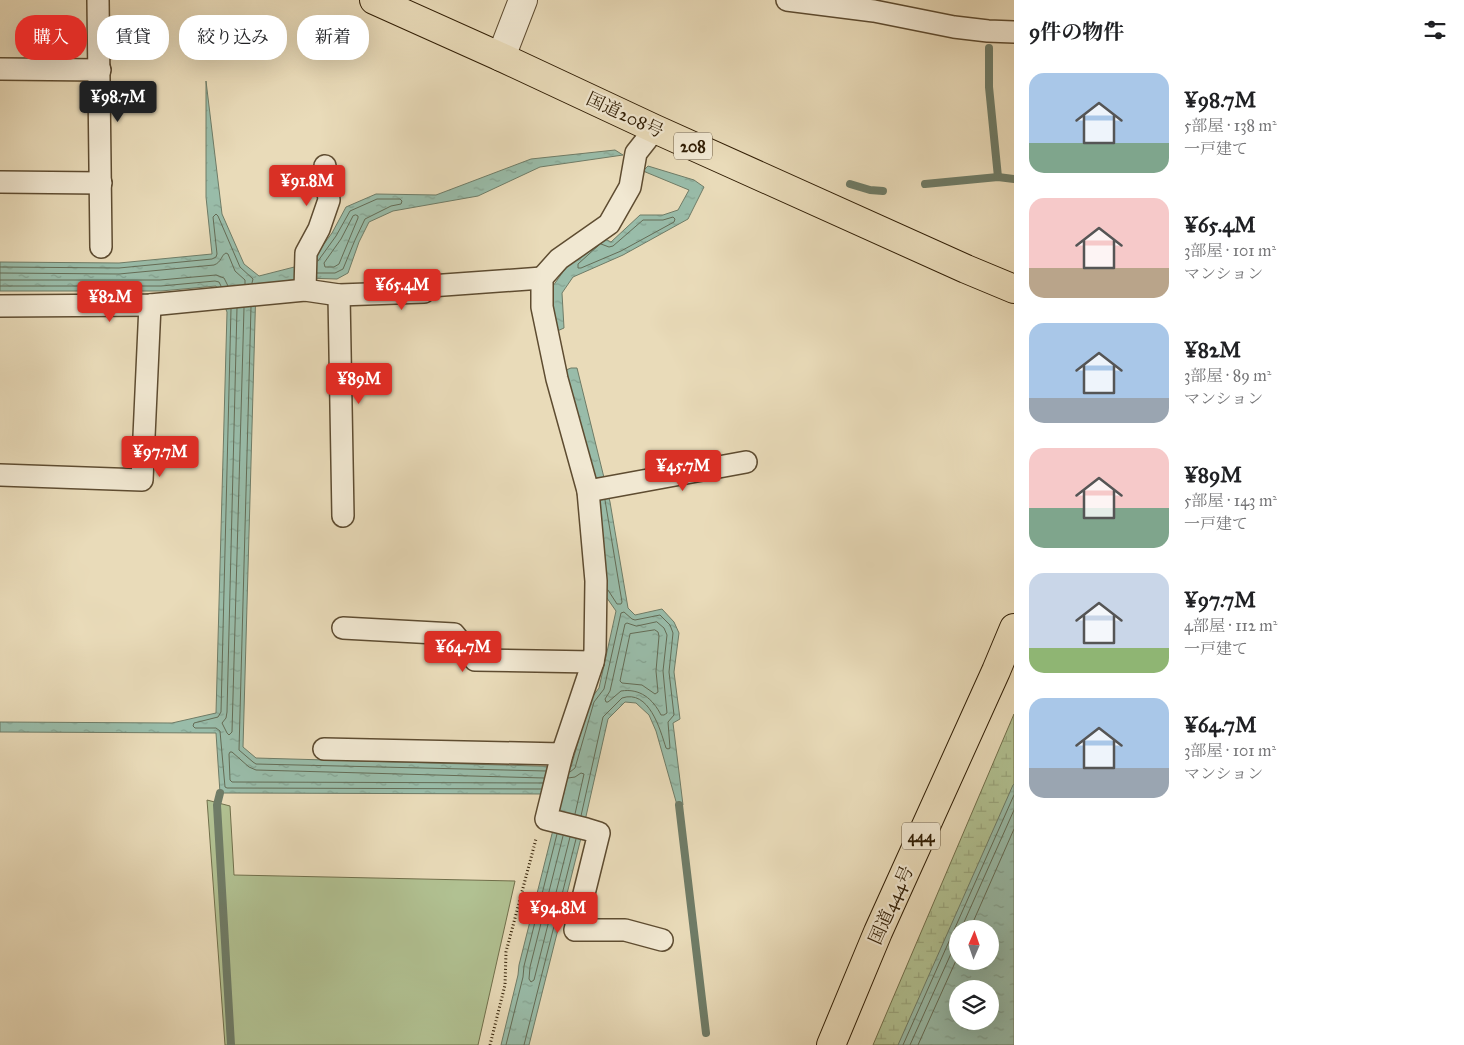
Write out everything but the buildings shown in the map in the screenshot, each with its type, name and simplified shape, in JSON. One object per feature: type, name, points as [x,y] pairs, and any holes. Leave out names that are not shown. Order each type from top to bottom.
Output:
[{"type":"highway","name":"国道208号","points":[[374,0],[501,56],[655,129],[1014,289]]},
{"type":"highway","name":"国道444号","points":[[831,1045],[878,932],[1014,628]]},
{"type":"street","points":[[98,0],[101,247]]},
{"type":"street","points":[[501,56],[524,0]]},
{"type":"street","points":[[787,0],[874,11],[988,32],[1014,32]]},
{"type":"street","points":[[0,69],[100,70]]},
{"type":"street","points":[[655,129],[636,153],[630,187],[609,224],[559,259],[542,278],[542,307],[557,379],[588,491],[596,580],[594,662],[562,754],[548,810],[599,833],[575,930],[625,930],[662,940]]},
{"type":"street","points":[[305,290],[306,252],[319,229],[329,200],[325,166]]},
{"type":"street","points":[[0,182],[101,184]]},
{"type":"street","points":[[0,306],[150,305],[305,290],[340,294],[424,292],[430,286],[542,278]]},
{"type":"street","points":[[340,294],[343,516]]},
{"type":"street","points":[[0,475],[142,480],[150,305]]},
{"type":"street","points":[[588,491],[746,462]]},
{"type":"street","points":[[343,628],[454,634],[475,660],[594,662]]},
{"type":"street","points":[[324,749],[562,754]]},
{"type":"path","points":[[490,1045],[505,985],[506,952],[536,835],[548,810]]},
{"type":"green space","points":[[1014,714],[1014,832],[963,920],[949,920],[949,955],[918,1045],[873,1045]]},
{"type":"green space","points":[[207,800],[230,806],[234,875],[515,881],[478,1045],[225,1045]]},
{"type":"water","points":[[206,81],[222,214],[244,264],[259,276],[306,264],[315,256],[332,233],[346,207],[376,194],[436,195],[531,159],[615,150],[623,155],[540,167],[478,196],[393,211],[369,222],[359,242],[348,273],[337,279],[305,278],[256,285],[243,747],[256,758],[571,767],[590,700],[599,688],[616,611],[602,591],[594,498],[566,370],[571,368],[577,368],[610,502],[628,608],[635,615],[662,609],[674,622],[679,633],[674,672],[680,719],[673,723],[683,805],[677,805],[656,731],[649,715],[636,703],[625,702],[608,719],[582,834],[529,1045],[501,1045],[558,810],[544,794],[220,793],[216,733],[0,732],[0,722],[172,723],[216,713],[227,312],[216,286],[161,291],[0,291],[0,262],[119,263],[212,254],[206,197]]},
{"type":"water","points":[[648,166],[694,180],[704,187],[688,219],[623,255],[573,277],[562,293],[564,328],[555,332],[550,306],[553,286],[565,269],[601,237],[611,242],[640,215],[663,215],[678,210],[689,190],[643,171]]},
{"type":"water","points":[[1014,784],[1014,1045],[898,1045],[949,930],[949,970],[999,970],[999,920],[953,920]]},
{"type":"waterway","points":[[989,48],[989,87],[998,177]]},
{"type":"waterway","points":[[925,184],[998,177],[1014,179]]},
{"type":"waterway","points":[[850,184],[870,190],[883,191]]},
{"type":"waterway","points":[[220,793],[217,805],[231,1045]]},
{"type":"waterway","points":[[679,805],[706,1033]]}]
